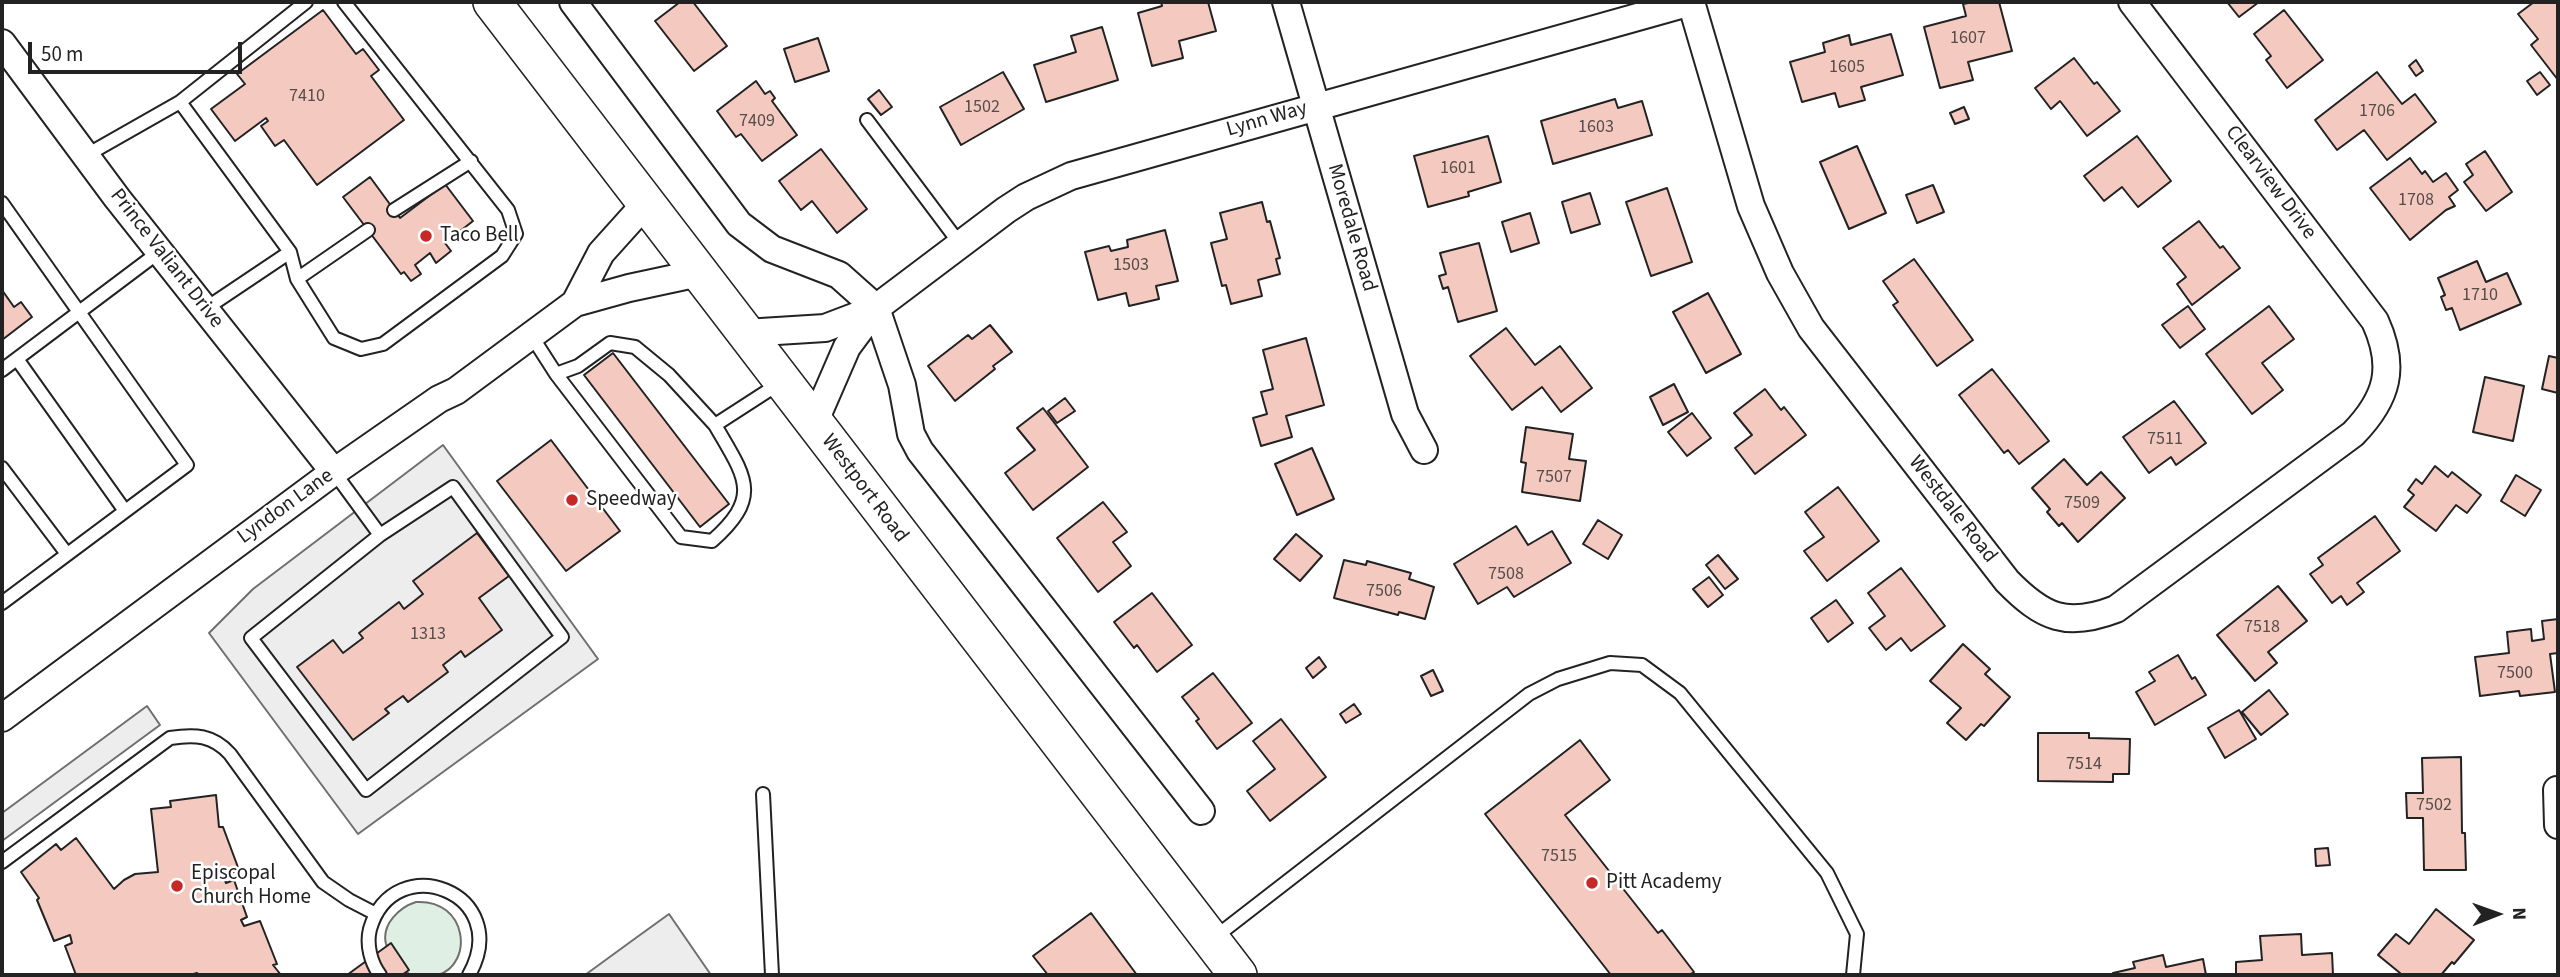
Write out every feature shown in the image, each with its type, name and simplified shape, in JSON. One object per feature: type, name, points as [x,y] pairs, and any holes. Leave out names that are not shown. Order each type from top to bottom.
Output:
[{"type":"main road","name":"Westport Road","points":[[492,2],[1238,975]]},
{"type":"street","points":[[573,2],[739,224],[772,249],[839,275],[876,308],[902,385],[911,434],[920,451],[1201,811]]},
{"type":"street","name":"Moredale Road","points":[[1286,2],[1405,414],[1424,450]]},
{"type":"street","name":"Lynn Way","points":[[814,423],[847,347],[876,308],[1026,197],[1071,176],[1691,2]]},
{"type":"street","name":"Westdale Road","points":[[1691,2],[1751,206],[1780,274],[1811,328],[2007,581],[2027,602],[2046,613],[2068,619],[2095,618],[2116,609],[2353,434],[2376,407],[2387,374]]},
{"type":"street","name":"Clearview Drive","points":[[2132,2],[2375,321],[2385,342],[2387,374]]},
{"type":"street","name":"Prince Valiant Drive","points":[[2,43],[159,253],[334,472]]},
{"type":"street","name":"Lyndon Lane","points":[[575,303],[601,253],[646,203]]},
{"type":"street","name":"Lyndon Lane","points":[[2,718],[334,472],[439,399],[456,391],[575,303],[699,273]]},
{"type":"street","name":"Lynn Way","points":[[744,333],[824,328],[876,308]]},
{"type":"street","points":[[2557,790],[2558,825]]},
{"type":"lane","points":[[85,156],[180,102],[306,2]]},
{"type":"lane","points":[[180,102],[290,252],[297,279],[334,338],[361,349],[383,344],[502,256],[516,234],[508,210],[344,2]]},
{"type":"lane","points":[[867,120],[960,244]]},
{"type":"lane","points":[[394,209],[471,161]]},
{"type":"lane","points":[[2,203],[187,465],[2,603]]},
{"type":"lane","points":[[297,279],[368,230]]},
{"type":"lane","points":[[205,309],[290,252]]},
{"type":"lane","points":[[2,370],[159,253]]},
{"type":"lane","points":[[531,335],[556,374],[681,537],[712,541],[732,523],[745,499],[742,473],[715,425],[669,375],[635,346],[610,343],[578,366],[556,374]]},
{"type":"lane","points":[[17,359],[125,511]]},
{"type":"lane","points":[[715,425],[783,381]]},
{"type":"lane","points":[[2,468],[67,554]]},
{"type":"lane","points":[[334,472],[380,535]]},
{"type":"lane","points":[[453,487],[562,637],[366,790],[250,638],[380,535],[453,487]]},
{"type":"lane","points":[[1211,940],[1529,694],[1558,679],[1610,663],[1620,663],[1642,665],[1680,693],[1826,873],[1857,934],[1853,975]]},
{"type":"lane","points":[[2,862],[170,738],[198,735],[221,744],[230,754],[323,881],[349,900],[376,914]]},
{"type":"lane","points":[[764,794],[772,975]]},
{"type":"lane","points":[[380,975],[370,955],[369,945],[376,914],[385,901],[401,890],[419,885],[438,887],[456,895],[470,908],[478,924],[481,942],[478,959],[469,975]]},
{"type":"green space","points":[[416,902],[433,904],[446,911],[455,921],[460,933],[461,946],[457,959],[450,969],[438,975],[410,975],[393,957],[386,944],[386,930],[393,917]]},
{"type":"shaded area","points":[[443,445],[598,659],[358,834],[209,633],[253,589]]},
{"type":"shaded area","points":[[147,706],[160,725],[2,841],[2,813]]},
{"type":"shaded area","points":[[669,914],[711,975],[585,975],[633,940]]},
{"type":"building","points":[[680,2],[693,2],[727,46],[694,71],[655,21]]},
{"type":"building","points":[[1161,2],[1208,2],[1216,31],[1179,41],[1183,58],[1152,66],[1138,13],[1162,6]]},
{"type":"building","points":[[1999,2],[2012,51],[1968,62],[1973,80],[1940,88],[1924,27],[1966,16],[1963,4]]},
{"type":"building","points":[[2227,2],[2259,2],[2239,17]]},
{"type":"building","points":[[2534,2],[2556,2],[2558,5],[2558,80],[2531,45],[2538,39],[2518,14]]},
{"type":"building","points":[[323,10],[356,54],[363,49],[379,70],[371,76],[404,120],[317,185],[284,140],[275,146],[261,126],[268,121],[266,118],[235,141],[211,109],[245,84],[237,74]]},
{"type":"building","points":[[2284,10],[2323,60],[2287,88],[2266,60],[2271,56],[2254,34]]},
{"type":"building","points":[[1102,27],[1118,80],[1046,102],[1034,65],[1076,52],[1071,36]]},
{"type":"building","points":[[1891,34],[1903,75],[1861,87],[1865,100],[1839,107],[1835,93],[1802,102],[1790,62],[1825,52],[1823,43],[1849,35],[1851,45]]},
{"type":"building","points":[[818,38],[829,71],[795,82],[784,49]]},
{"type":"building","points":[[2074,58],[2120,111],[2087,136],[2060,101],[2051,109],[2035,88]]},
{"type":"building","points":[[2416,60],[2423,71],[2416,76],[2409,66]]},
{"type":"building","points":[[1003,72],[1024,109],[961,145],[940,107]]},
{"type":"building","points":[[2377,72],[2402,104],[2415,94],[2436,122],[2387,160],[2364,130],[2337,150],[2315,120]]},
{"type":"building","points":[[2540,72],[2550,85],[2537,95],[2527,81]]},
{"type":"building","points":[[756,81],[765,94],[770,91],[775,98],[772,101],[797,135],[762,161],[741,134],[736,137],[717,111]]},
{"type":"building","points":[[879,90],[892,107],[881,115],[868,99]]},
{"type":"building","points":[[1615,99],[1618,108],[1642,101],[1652,135],[1553,164],[1541,121]]},
{"type":"building","points":[[1964,107],[1969,119],[1955,124],[1950,113]]},
{"type":"building","points":[[1488,136],[1501,182],[1468,192],[1469,196],[1428,207],[1414,156]]},
{"type":"building","points":[[2137,136],[2171,181],[2138,207],[2122,187],[2104,201],[2084,176]]},
{"type":"building","points":[[1857,146],[1886,213],[1849,229],[1820,162]]},
{"type":"building","points":[[821,149],[867,209],[837,233],[812,201],[801,210],[779,181]]},
{"type":"building","points":[[2485,151],[2512,192],[2486,211],[2464,182],[2473,175],[2466,164]]},
{"type":"building","points":[[2410,158],[2422,174],[2425,171],[2433,182],[2446,173],[2458,190],[2449,197],[2455,206],[2446,210],[2410,240],[2370,188]]},
{"type":"building","points":[[370,177],[400,218],[445,184],[473,221],[445,243],[451,251],[436,263],[430,253],[415,265],[421,274],[411,281],[404,272],[401,274],[343,197]]},
{"type":"building","points":[[1933,185],[1944,212],[1917,223],[1906,195]]},
{"type":"building","points":[[1667,188],[1692,262],[1651,276],[1626,202]]},
{"type":"building","points":[[1590,193],[1600,224],[1571,233],[1562,202]]},
{"type":"building","points":[[1262,202],[1280,258],[1276,259],[1280,274],[1258,280],[1262,296],[1231,304],[1226,285],[1222,286],[1211,243],[1227,239],[1220,213]]},
{"type":"building","points":[[1530,213],[1539,243],[1511,252],[1502,222]]},
{"type":"building","points":[[2199,221],[2240,268],[2192,305],[2177,284],[2186,277],[2163,248]]},
{"type":"building","points":[[1165,230],[1178,281],[1156,286],[1159,299],[1129,306],[1126,293],[1098,300],[1085,252],[1109,246],[1111,251],[1128,247],[1127,240]]},
{"type":"building","points":[[1479,243],[1497,311],[1458,322],[1448,287],[1443,289],[1439,276],[1446,274],[1440,253]]},
{"type":"building","points":[[1914,259],[1973,340],[1937,366],[1893,305],[1898,302],[1883,281]]},
{"type":"building","points":[[2477,261],[2486,282],[2507,273],[2521,304],[2460,330],[2452,308],[2446,310],[2441,297],[2445,295],[2438,278]]},
{"type":"building","points":[[2,290],[14,307],[21,302],[32,317],[2,340]]},
{"type":"building","points":[[1708,293],[1741,354],[1706,373],[1673,312]]},
{"type":"building","points":[[2188,306],[2205,329],[2180,348],[2162,325]]},
{"type":"building","points":[[2269,306],[2294,339],[2262,363],[2283,390],[2252,414],[2206,354]]},
{"type":"building","points":[[990,325],[1012,352],[955,401],[928,366],[968,335],[972,339]]},
{"type":"building","points":[[1506,328],[1535,365],[1560,346],[1592,388],[1561,412],[1542,387],[1512,410],[1470,356]]},
{"type":"building","points":[[1306,338],[1324,405],[1286,416],[1292,437],[1261,446],[1253,418],[1267,414],[1261,392],[1273,389],[1263,350]]},
{"type":"building","points":[[613,353],[729,504],[700,527],[584,375]]},
{"type":"building","points":[[2549,356],[2558,358],[2558,393],[2542,389]]},
{"type":"building","points":[[1992,369],[2049,441],[2019,464],[2008,450],[2004,453],[1959,395]]},
{"type":"building","points":[[2485,377],[2524,386],[2513,441],[2473,432]]},
{"type":"building","points":[[1674,384],[1688,412],[1663,425],[1650,397]]},
{"type":"building","points":[[1765,389],[1781,410],[1784,407],[1806,435],[1755,474],[1735,448],[1752,435],[1734,413]]},
{"type":"building","points":[[1065,398],[1075,411],[1057,423],[1048,411]]},
{"type":"building","points":[[2174,401],[2206,443],[2176,465],[2171,457],[2149,473],[2123,437]]},
{"type":"building","points":[[1043,408],[1088,467],[1033,510],[1005,473],[1035,450],[1017,428]]},
{"type":"building","points":[[1692,413],[1711,438],[1687,456],[1668,432]]},
{"type":"building","points":[[1526,427],[1573,434],[1569,459],[1586,461],[1580,501],[1522,492],[1526,463],[1521,462]]},
{"type":"building","points":[[551,440],[620,531],[566,571],[497,481]]},
{"type":"building","points":[[1312,448],[1334,499],[1297,515],[1275,464]]},
{"type":"building","points":[[2064,459],[2087,485],[2101,472],[2125,498],[2078,542],[2062,523],[2059,526],[2047,512],[2050,509],[2032,488]]},
{"type":"building","points":[[2435,466],[2448,477],[2452,472],[2481,495],[2467,513],[2456,505],[2436,531],[2404,507],[2414,495],[2408,490],[2416,479],[2422,484]]},
{"type":"building","points":[[2516,475],[2541,490],[2525,516],[2501,501]]},
{"type":"building","points":[[1838,487],[1879,541],[1827,581],[1804,551],[1824,537],[1805,512]]},
{"type":"building","points":[[1103,502],[1127,532],[1113,542],[1131,566],[1098,592],[1057,538]]},
{"type":"building","points":[[2375,516],[2400,551],[2357,583],[2364,592],[2347,605],[2341,596],[2332,603],[2310,574],[2323,565],[2318,558]]},
{"type":"building","points":[[1598,520],[1622,535],[1608,559],[1583,544]]},
{"type":"building","points":[[1516,526],[1528,545],[1552,531],[1571,563],[1514,597],[1507,587],[1478,604],[1454,564]]},
{"type":"building","points":[[477,533],[509,576],[479,598],[502,630],[465,657],[461,651],[443,665],[448,672],[408,702],[403,696],[385,709],[389,713],[353,740],[297,667],[333,640],[343,653],[363,638],[359,633],[399,602],[404,609],[423,594],[413,581]]},
{"type":"building","points":[[1296,534],[1322,556],[1300,581],[1274,559]]},
{"type":"building","points":[[1718,555],[1738,579],[1725,589],[1706,565]]},
{"type":"building","points":[[1344,560],[1366,565],[1367,561],[1411,573],[1409,579],[1434,587],[1425,619],[1399,612],[1398,615],[1334,598]]},
{"type":"building","points":[[1901,568],[1945,626],[1911,651],[1901,638],[1886,650],[1869,628],[1885,616],[1868,593]]},
{"type":"building","points":[[1709,577],[1723,595],[1708,607],[1693,589]]},
{"type":"building","points":[[2278,586],[2307,621],[2268,652],[2277,663],[2255,681],[2217,635]]},
{"type":"building","points":[[1152,593],[1192,645],[1157,672],[1137,645],[1134,648],[1114,622]]},
{"type":"building","points":[[1836,600],[1853,623],[1828,642],[1811,618]]},
{"type":"building","points":[[2558,619],[2558,653],[2550,654],[2555,692],[2520,696],[2519,691],[2480,696],[2475,657],[2509,653],[2507,632],[2531,629],[2532,641],[2544,639],[2542,621]]},
{"type":"building","points":[[1963,644],[1990,669],[1985,674],[2010,697],[1984,726],[1981,724],[1966,740],[1947,723],[1961,708],[1930,681]]},
{"type":"building","points":[[2178,655],[2192,679],[2195,677],[2206,695],[2155,725],[2136,692],[2155,681],[2149,672]]},
{"type":"building","points":[[1319,657],[1326,667],[1313,678],[1306,668]]},
{"type":"building","points":[[1433,670],[1443,691],[1431,696],[1421,676]]},
{"type":"building","points":[[1213,673],[1252,723],[1217,749],[1182,697]]},
{"type":"building","points":[[2269,690],[2288,714],[2261,735],[2242,712]]},
{"type":"building","points":[[1354,704],[1361,714],[1346,723],[1340,714]]},
{"type":"building","points":[[2239,710],[2256,739],[2225,758],[2208,728]]},
{"type":"building","points":[[1281,719],[1326,777],[1270,821],[1247,791],[1275,769],[1253,741]]},
{"type":"building","points":[[2038,733],[2089,733],[2089,738],[2130,739],[2129,774],[2113,774],[2113,782],[2038,781]]},
{"type":"building","points":[[1580,740],[1610,780],[1565,815],[1658,933],[1662,930],[1694,972],[1689,975],[1611,975],[1485,814]]},
{"type":"building","points":[[2461,757],[2462,833],[2465,833],[2466,870],[2424,870],[2423,818],[2407,818],[2406,793],[2423,793],[2422,758]]},
{"type":"building","name":"Episcopal Church Home","points":[[216,795],[219,827],[223,827],[239,870],[223,876],[226,883],[234,880],[247,917],[241,920],[244,926],[260,921],[277,964],[273,965],[281,975],[76,975],[65,946],[72,943],[70,935],[54,941],[37,900],[39,898],[21,872],[56,844],[61,850],[76,838],[114,889],[135,874],[158,872],[151,809],[171,807],[170,801]]},
{"type":"building","points":[[2328,848],[2330,865],[2316,866],[2315,849]]},
{"type":"building","points":[[2436,909],[2474,940],[2441,975],[2398,975],[2400,973],[2378,955],[2396,934],[2409,944]]},
{"type":"building","points":[[1091,913],[1137,975],[1048,975],[1033,956]]},
{"type":"building","points":[[2301,934],[2302,955],[2332,953],[2333,975],[2236,975],[2236,962],[2262,960],[2260,936]]},
{"type":"building","points":[[391,943],[409,970],[402,975],[347,975]]},
{"type":"building","points":[[2163,955],[2166,967],[2203,959],[2206,975],[2113,973],[2135,968],[2133,962]]},
{"type":"place","name":"Taco Bell","points":[[426,236]]},
{"type":"place","name":"Speedway","points":[[572,500]]},
{"type":"place","name":"Pitt Academy","points":[[1592,883]]},
{"type":"place","name":"Episcopal Church Home","points":[[177,886]]}]
